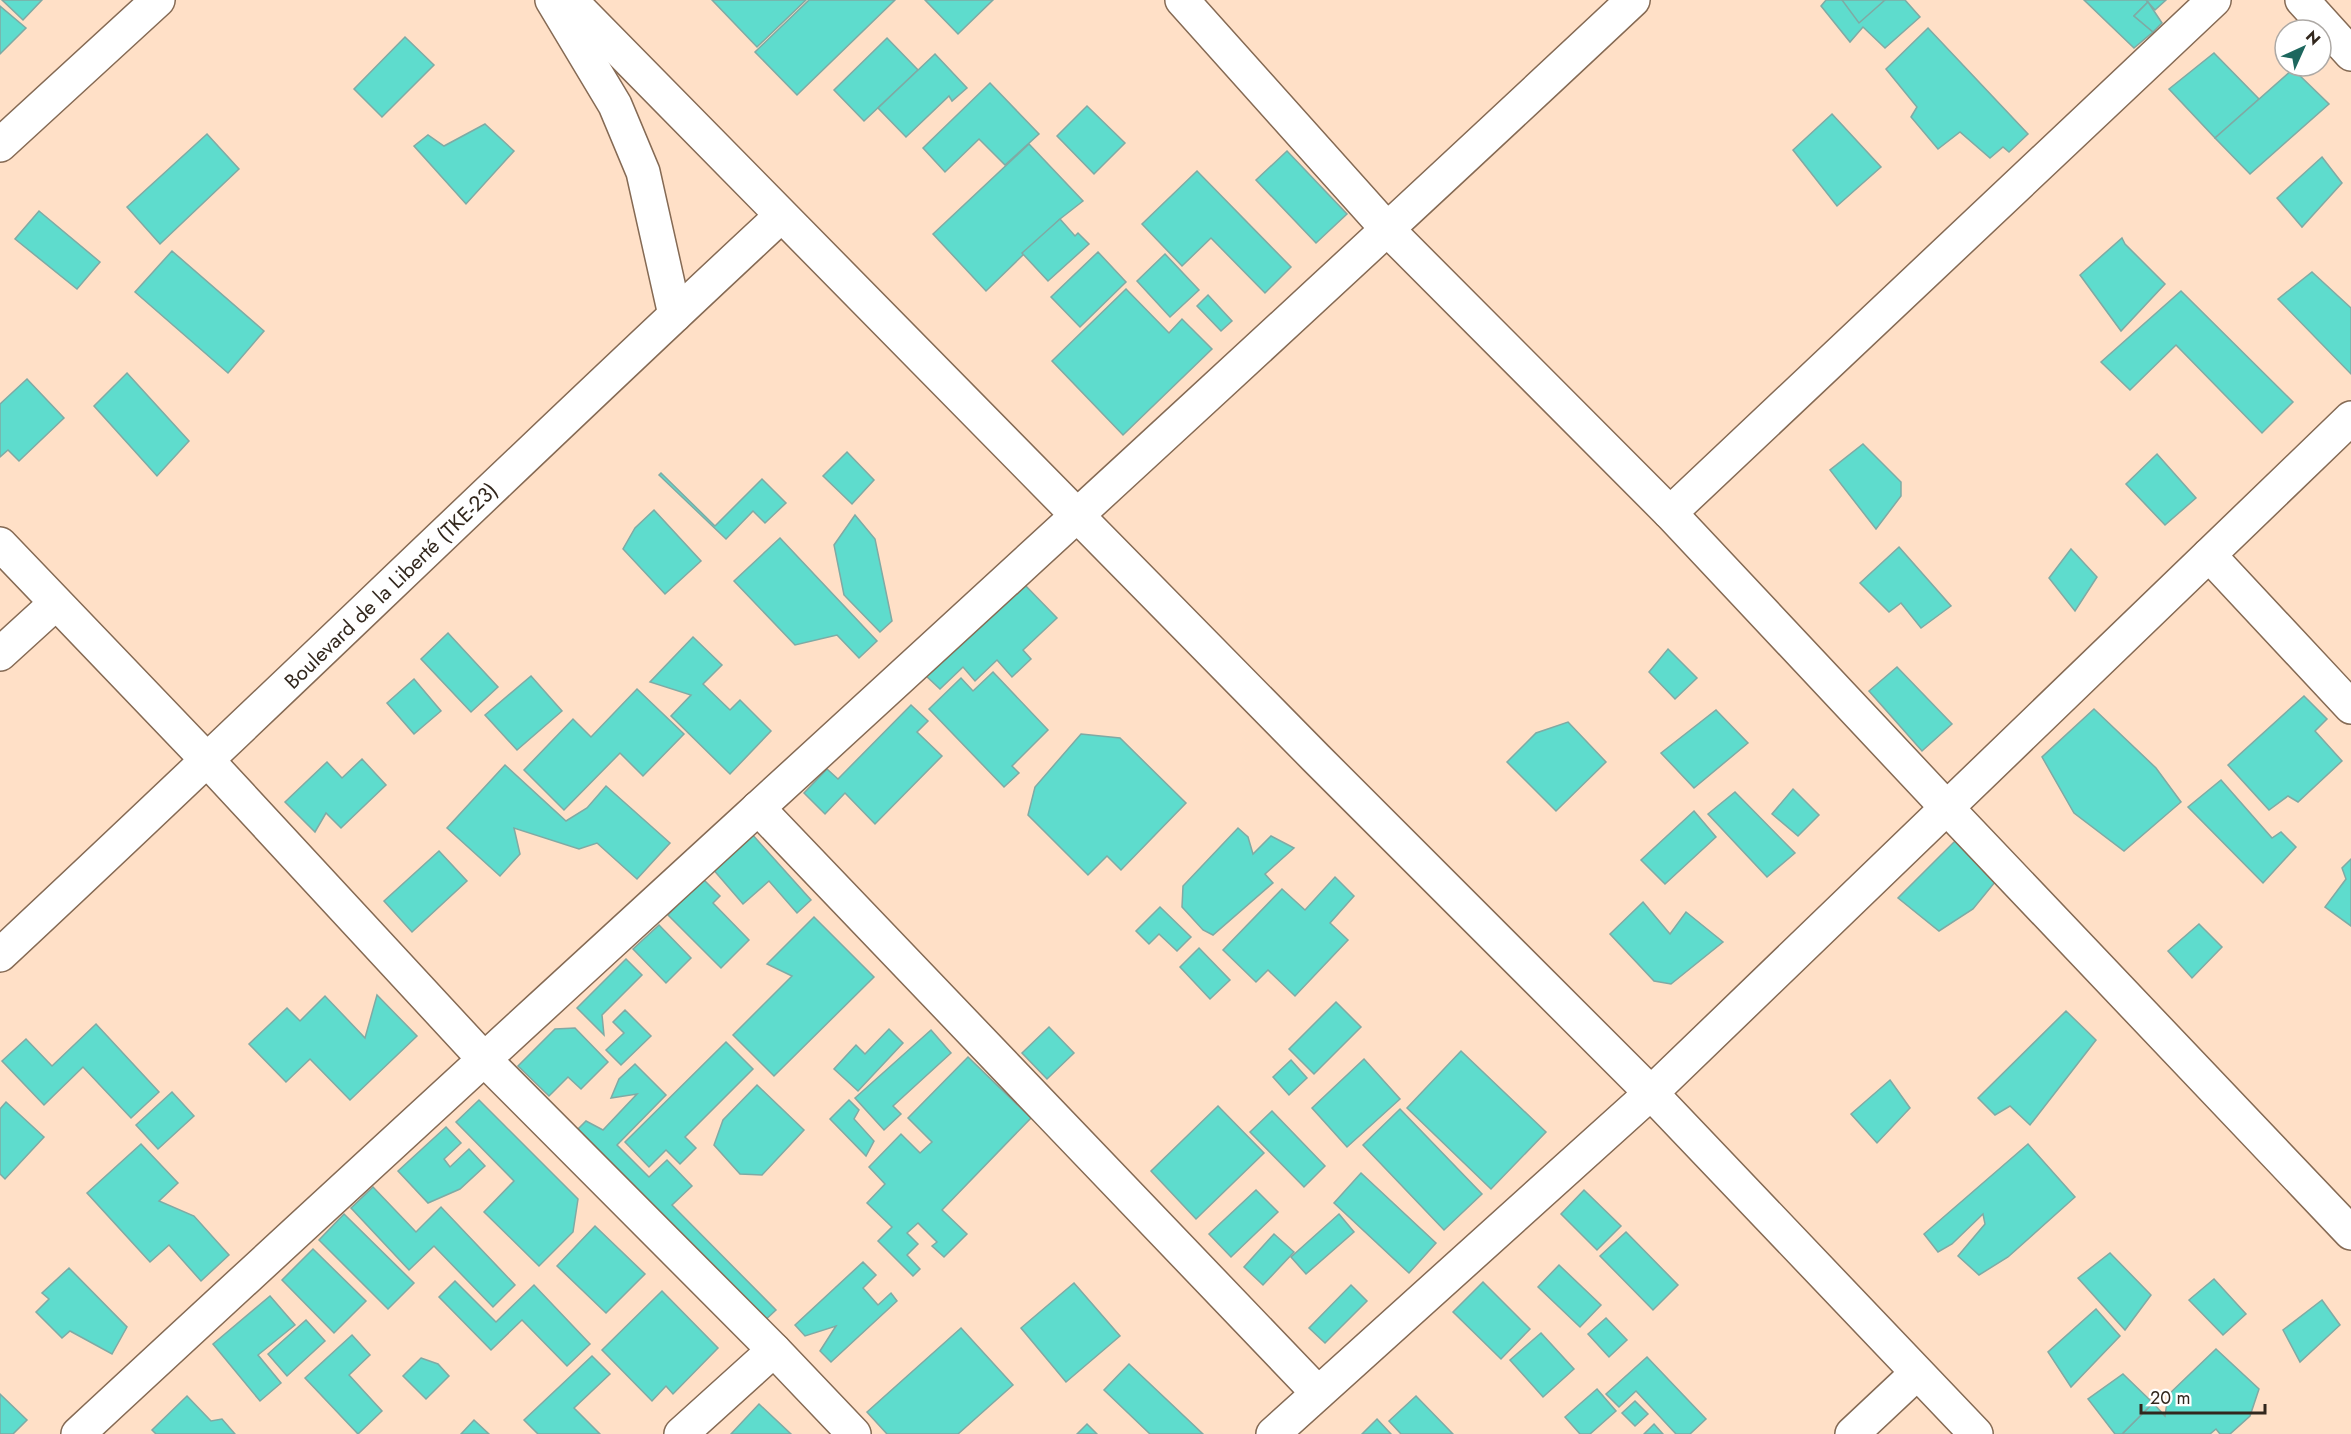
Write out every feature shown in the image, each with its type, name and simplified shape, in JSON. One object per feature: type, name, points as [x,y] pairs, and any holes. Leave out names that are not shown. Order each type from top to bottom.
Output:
[{"type":"street","points":[[0,145],[158,0]]},
{"type":"street","points":[[552,0],[615,105],[643,171],[675,315]]},
{"type":"street","points":[[570,0],[1324,766],[1651,1093],[1976,1434]]},
{"type":"street","points":[[1182,0],[1388,230],[1670,513],[2351,1233]]},
{"type":"street","points":[[78,1434],[483,1058],[1388,230],[1633,0]]},
{"type":"street","points":[[1670,513],[2214,0]]},
{"type":"street","points":[[2302,0],[2351,54]]},
{"type":"street","name":"Boulevard de la Liberté (TKE-23)","points":[[0,955],[208,761],[781,216]]},
{"type":"street","points":[[1273,1434],[1651,1093],[2351,418]]},
{"type":"street","points":[[0,544],[208,761],[483,1058],[774,1350],[854,1434]]},
{"type":"street","points":[[2209,555],[2351,707]]},
{"type":"street","points":[[0,654],[56,603]]},
{"type":"street","points":[[758,808],[1318,1393]]},
{"type":"street","points":[[681,1434],[774,1350]]},
{"type":"street","points":[[1852,1434],[1917,1373]]},
{"type":"building","points":[[2,0],[42,0],[23,20]]},
{"type":"building","points":[[712,0],[806,0],[757,47]]},
{"type":"building","points":[[809,0],[895,0],[797,95],[755,52]]},
{"type":"building","points":[[925,0],[993,0],[958,34]]},
{"type":"building","points":[[1826,0],[1905,0],[1920,17],[1885,48],[1863,27],[1850,42],[1821,6]]},
{"type":"building","points":[[1842,0],[1885,0],[1859,23]]},
{"type":"building","points":[[2084,0],[2146,0],[2148,2],[2134,16],[2153,32],[2134,48]]},
{"type":"building","points":[[2146,0],[2166,0],[2155,10]]},
{"type":"building","points":[[2148,2],[2162,23],[2153,32],[2134,16]]},
{"type":"building","points":[[0,6],[26,28],[0,54]]},
{"type":"building","points":[[1928,28],[2028,134],[2009,152],[2003,147],[1990,158],[1960,132],[1938,149],[1911,117],[1917,107],[1886,69]]},
{"type":"building","points":[[405,37],[434,65],[382,117],[354,89]]},
{"type":"building","points":[[887,38],[918,70],[864,121],[834,90]]},
{"type":"building","points":[[2214,53],[2259,99],[2215,138],[2169,89]]},
{"type":"building","points":[[935,54],[967,88],[952,101],[949,96],[906,137],[878,108]]},
{"type":"building","points":[[2283,78],[2302,78],[2329,104],[2250,174],[2215,138]]},
{"type":"building","points":[[990,83],[1039,134],[1005,165],[979,139],[945,172],[923,148]]},
{"type":"building","points":[[1087,106],[1125,143],[1094,174],[1057,136]]},
{"type":"building","points":[[1832,114],[1881,167],[1837,206],[1793,150]]},
{"type":"building","points":[[485,124],[514,151],[466,204],[414,146],[428,135],[444,146]]},
{"type":"building","points":[[207,134],[239,169],[160,244],[127,207]]},
{"type":"building","points":[[1029,144],[1083,201],[1060,219],[986,291],[933,234]]},
{"type":"building","points":[[1287,151],[1347,214],[1316,243],[1256,180]]},
{"type":"building","points":[[2322,157],[2342,183],[2302,227],[2277,198]]},
{"type":"building","points":[[1197,171],[1291,267],[1265,293],[1211,238],[1182,266],[1142,224]]},
{"type":"building","points":[[39,211],[100,262],[77,289],[15,239]]},
{"type":"building","points":[[1060,219],[1075,236],[1078,233],[1089,244],[1048,281],[1022,253]]},
{"type":"building","points":[[2122,238],[2125,244],[2165,284],[2121,331],[2080,275]]},
{"type":"building","points":[[172,251],[264,331],[228,373],[135,292]]},
{"type":"building","points":[[1098,252],[1126,282],[1080,327],[1051,297]]},
{"type":"building","points":[[1165,254],[1199,290],[1170,317],[1137,281]]},
{"type":"building","points":[[2312,272],[2351,308],[2351,374],[2278,299]]},
{"type":"building","points":[[1126,289],[1169,333],[1182,319],[1212,349],[1123,435],[1052,361]]},
{"type":"building","points":[[2181,291],[2293,402],[2262,433],[2176,345],[2130,390],[2101,362]]},
{"type":"building","points":[[1208,295],[1232,321],[1221,331],[1197,306]]},
{"type":"building","points":[[127,373],[189,441],[157,476],[94,406]]},
{"type":"building","points":[[27,379],[64,418],[19,461],[8,450],[0,457],[0,404]]},
{"type":"building","points":[[1863,444],[1901,482],[1901,496],[1876,529],[1830,470]]},
{"type":"building","points":[[847,452],[874,480],[852,504],[823,476]]},
{"type":"building","points":[[2157,454],[2196,498],[2165,525],[2126,484]]},
{"type":"building","points":[[661,473],[715,526],[762,479],[786,503],[765,523],[753,511],[726,539],[659,475]]},
{"type":"building","points":[[654,510],[701,561],[665,594],[623,549],[635,528]]},
{"type":"building","points":[[855,515],[875,539],[892,621],[880,632],[844,595],[834,545]]},
{"type":"building","points":[[780,538],[877,641],[859,658],[837,635],[795,645],[734,581]]},
{"type":"building","points":[[1899,547],[1951,606],[1921,628],[1901,603],[1889,612],[1860,583]]},
{"type":"building","points":[[2071,549],[2097,577],[2075,611],[2049,578]]},
{"type":"building","points":[[1022,582],[1057,618],[1023,650],[1031,659],[1012,677],[997,660],[975,681],[963,667],[940,689],[925,675]]},
{"type":"building","points":[[448,633],[498,687],[471,712],[421,659]]},
{"type":"building","points":[[693,637],[722,665],[703,684],[730,710],[740,700],[771,731],[730,774],[671,716],[691,695],[650,682]]},
{"type":"building","points":[[1668,649],[1697,678],[1675,699],[1649,672]]},
{"type":"building","points":[[1897,667],[1952,724],[1922,751],[1869,691]]},
{"type":"building","points":[[993,672],[1048,730],[1012,766],[1019,773],[1004,787],[929,709],[961,678],[973,691]]},
{"type":"building","points":[[531,676],[562,711],[517,750],[485,715]]},
{"type":"building","points":[[414,679],[441,711],[414,734],[387,703]]},
{"type":"building","points":[[637,689],[684,734],[643,776],[620,753],[564,810],[524,770],[573,719],[591,737]]},
{"type":"building","points":[[2304,696],[2327,719],[2315,731],[2342,761],[2298,802],[2288,796],[2269,810],[2228,765]]},
{"type":"building","points":[[911,705],[928,721],[917,732],[942,756],[875,824],[845,793],[825,814],[804,793],[827,769],[838,779]]},
{"type":"building","points":[[2094,709],[2156,768],[2181,802],[2124,851],[2074,813],[2042,757]]},
{"type":"building","points":[[1716,710],[1748,743],[1694,788],[1661,753]]},
{"type":"building","points":[[1568,722],[1606,762],[1556,811],[1507,762],[1536,733]]},
{"type":"building","points":[[1081,734],[1120,738],[1186,803],[1121,870],[1107,856],[1088,875],[1028,815],[1035,787]]},
{"type":"building","points":[[362,759],[386,785],[341,828],[326,813],[315,832],[285,802],[327,762],[342,778]]},
{"type":"building","points":[[505,765],[566,821],[587,808],[606,786],[670,843],[637,879],[597,843],[579,849],[514,828],[520,854],[500,876],[447,828]]},
{"type":"building","points":[[2221,780],[2272,838],[2281,832],[2296,847],[2263,883],[2188,807]]},
{"type":"building","points":[[1793,789],[1819,815],[1798,836],[1772,814]]},
{"type":"building","points":[[1735,792],[1795,853],[1767,877],[1708,814]]},
{"type":"building","points":[[1694,811],[1716,837],[1665,884],[1641,860]]},
{"type":"building","points":[[1238,828],[1248,837],[1253,854],[1271,836],[1294,848],[1265,874],[1273,883],[1213,935],[1203,930],[1182,907],[1183,886]]},
{"type":"building","points":[[751,833],[811,900],[797,913],[769,881],[743,904],[712,868]]},
{"type":"building","points":[[1958,838],[1995,882],[1973,909],[1939,931],[1898,898]]},
{"type":"building","points":[[439,851],[467,881],[412,932],[384,901]]},
{"type":"building","points":[[2351,859],[2351,926],[2325,907],[2346,879],[2342,868]]},
{"type":"building","points":[[1335,877],[1354,896],[1330,923],[1348,940],[1295,996],[1268,970],[1256,982],[1223,950],[1282,889],[1305,910]]},
{"type":"building","points":[[703,879],[720,896],[713,903],[749,940],[721,968],[668,915]]},
{"type":"building","points":[[1643,902],[1670,934],[1686,912],[1723,942],[1671,984],[1654,981],[1610,934]]},
{"type":"building","points":[[1160,907],[1191,937],[1177,951],[1159,934],[1149,944],[1136,931]]},
{"type":"building","points":[[814,917],[874,977],[774,1076],[733,1035],[792,976],[767,964]]},
{"type":"building","points":[[2199,924],[2222,947],[2192,978],[2168,951]]},
{"type":"building","points":[[659,925],[691,958],[666,983],[633,949]]},
{"type":"building","points":[[1199,948],[1230,980],[1210,999],[1180,967]]},
{"type":"building","points":[[626,959],[642,975],[602,1015],[604,1035],[577,1008]]},
{"type":"building","points":[[377,995],[417,1036],[350,1100],[310,1059],[286,1082],[249,1044],[287,1008],[300,1021],[325,996],[365,1038]]},
{"type":"building","points":[[1336,1002],[1361,1027],[1314,1074],[1289,1049]]},
{"type":"building","points":[[625,1010],[651,1036],[621,1065],[606,1050],[624,1033],[613,1022]]},
{"type":"building","points":[[2066,1011],[2096,1040],[2030,1125],[2010,1106],[1995,1115],[1978,1098]]},
{"type":"building","points":[[96,1024],[159,1092],[131,1118],[83,1067],[44,1105],[2,1061],[26,1039],[52,1066]]},
{"type":"building","points":[[1049,1027],[1074,1053],[1047,1079],[1022,1053]]},
{"type":"building","points":[[575,1028],[608,1062],[581,1089],[568,1077],[549,1096],[518,1066],[555,1029]]},
{"type":"building","points":[[889,1029],[903,1043],[858,1091],[834,1069],[856,1045],[865,1054]]},
{"type":"building","points":[[931,1030],[951,1053],[893,1106],[901,1114],[884,1130],[855,1098]]},
{"type":"building","points":[[726,1042],[753,1069],[685,1137],[696,1148],[680,1164],[666,1150],[649,1167],[625,1142]]},
{"type":"building","points":[[1461,1051],[1546,1132],[1491,1189],[1407,1108]]},
{"type":"building","points":[[968,1057],[1031,1118],[942,1210],[967,1234],[944,1257],[932,1246],[937,1242],[918,1223],[907,1233],[918,1244],[907,1255],[920,1269],[913,1276],[878,1241],[892,1227],[867,1203],[885,1184],[869,1167],[901,1134],[920,1153],[932,1142],[908,1118]]},
{"type":"building","points":[[1364,1059],[1400,1099],[1347,1147],[1312,1108]]},
{"type":"building","points":[[1291,1060],[1307,1078],[1289,1095],[1273,1077]]},
{"type":"building","points":[[635,1064],[666,1095],[617,1145],[649,1177],[667,1160],[692,1186],[672,1205],[776,1310],[761,1324],[572,1135],[586,1121],[603,1130],[637,1094],[611,1098],[619,1079]]},
{"type":"building","points":[[1890,1080],[1910,1108],[1877,1143],[1851,1114]]},
{"type":"building","points":[[757,1085],[804,1130],[762,1175],[740,1174],[714,1145],[723,1120]]},
{"type":"building","points":[[172,1092],[194,1116],[158,1149],[136,1125]]},
{"type":"building","points":[[479,1100],[578,1199],[573,1232],[539,1266],[484,1212],[514,1181],[456,1122]]},
{"type":"building","points":[[849,1100],[859,1110],[854,1119],[874,1141],[866,1156],[830,1119]]},
{"type":"building","points":[[6,1102],[44,1137],[5,1179],[0,1174],[0,1109]]},
{"type":"building","points":[[1218,1106],[1264,1153],[1196,1219],[1151,1171]]},
{"type":"building","points":[[1400,1109],[1482,1194],[1444,1230],[1363,1145]]},
{"type":"building","points":[[1272,1111],[1325,1166],[1304,1187],[1250,1132]]},
{"type":"building","points":[[446,1127],[461,1143],[444,1159],[450,1167],[469,1149],[485,1166],[460,1189],[428,1203],[398,1171]]},
{"type":"building","points":[[141,1144],[178,1183],[159,1201],[194,1216],[229,1255],[201,1281],[169,1245],[150,1262],[87,1193]]},
{"type":"building","points":[[2028,1144],[2075,1197],[2008,1257],[1979,1275],[1958,1256],[1985,1224],[1983,1214],[1952,1244],[1938,1252],[1924,1234]]},
{"type":"building","points":[[1361,1173],[1436,1243],[1409,1273],[1334,1203]]},
{"type":"building","points":[[373,1187],[416,1232],[441,1207],[515,1285],[493,1307],[434,1246],[409,1270],[351,1208]]},
{"type":"building","points":[[1256,1190],[1278,1212],[1231,1257],[1209,1234]]},
{"type":"building","points":[[1584,1190],[1621,1226],[1597,1250],[1561,1214]]},
{"type":"building","points":[[344,1214],[414,1283],[388,1309],[319,1240]]},
{"type":"building","points":[[1339,1214],[1354,1232],[1306,1274],[1291,1257]]},
{"type":"building","points":[[595,1226],[645,1274],[606,1313],[557,1266]]},
{"type":"building","points":[[1626,1232],[1678,1285],[1653,1310],[1600,1256]]},
{"type":"building","points":[[1274,1234],[1294,1252],[1263,1285],[1244,1267]]},
{"type":"building","points":[[313,1249],[366,1301],[334,1333],[282,1280]]},
{"type":"building","points":[[2110,1253],[2151,1295],[2125,1330],[2078,1278]]},
{"type":"building","points":[[863,1262],[876,1275],[863,1288],[878,1305],[891,1293],[897,1301],[831,1362],[820,1351],[836,1326],[805,1336],[795,1325]]},
{"type":"building","points":[[1559,1265],[1601,1305],[1580,1327],[1538,1287]]},
{"type":"building","points":[[69,1268],[127,1327],[112,1354],[70,1331],[62,1338],[36,1312],[49,1299],[42,1293]]},
{"type":"building","points":[[2214,1279],[2246,1314],[2223,1335],[2189,1300]]},
{"type":"building","points":[[455,1281],[496,1322],[534,1285],[590,1344],[567,1366],[522,1320],[491,1350],[439,1297]]},
{"type":"building","points":[[1483,1282],[1530,1329],[1501,1359],[1453,1312]]},
{"type":"building","points":[[1074,1283],[1120,1336],[1066,1382],[1021,1328]]},
{"type":"building","points":[[1351,1285],[1367,1301],[1325,1343],[1309,1328]]},
{"type":"building","points":[[662,1291],[718,1348],[673,1394],[666,1386],[652,1401],[602,1350]]},
{"type":"building","points":[[270,1296],[295,1325],[258,1355],[281,1383],[260,1401],[213,1344]]},
{"type":"building","points":[[2322,1300],[2340,1325],[2300,1362],[2283,1330]]},
{"type":"building","points":[[2096,1309],[2120,1336],[2071,1387],[2048,1352]]},
{"type":"building","points":[[1606,1318],[1627,1340],[1609,1357],[1588,1334]]},
{"type":"building","points":[[306,1320],[325,1341],[287,1376],[268,1354]]},
{"type":"building","points":[[961,1328],[1013,1385],[958,1434],[887,1434],[867,1412]]},
{"type":"building","points":[[1541,1333],[1574,1369],[1543,1397],[1510,1360]]},
{"type":"building","points":[[352,1335],[370,1355],[349,1375],[382,1411],[358,1434],[305,1378]]},
{"type":"building","points":[[2216,1349],[2259,1389],[2250,1416],[2230,1434],[2220,1434],[2216,1429],[2210,1434],[2122,1434],[2153,1403],[2165,1416],[2168,1395]]},
{"type":"building","points":[[592,1356],[610,1374],[574,1408],[600,1434],[538,1434],[524,1420]]},
{"type":"building","points":[[1647,1357],[1706,1419],[1690,1434],[1676,1434],[1636,1391],[1619,1407],[1606,1394]]},
{"type":"building","points":[[421,1358],[438,1364],[449,1376],[426,1399],[403,1376]]},
{"type":"building","points":[[1129,1364],[1203,1434],[1150,1434],[1104,1390]]},
{"type":"building","points":[[2123,1374],[2153,1403],[2122,1434],[2115,1434],[2088,1399]]},
{"type":"building","points":[[1597,1389],[1616,1411],[1590,1434],[1580,1434],[1565,1417]]},
{"type":"building","points":[[0,1394],[27,1420],[13,1434],[0,1434]]},
{"type":"building","points":[[187,1396],[211,1421],[222,1419],[235,1434],[156,1434],[152,1430]]},
{"type":"building","points":[[1416,1396],[1453,1434],[1401,1434],[1389,1421]]},
{"type":"building","points":[[1635,1401],[1648,1414],[1635,1426],[1622,1413]]},
{"type":"building","points":[[759,1404],[791,1434],[731,1434]]},
{"type":"building","points":[[1377,1419],[1391,1434],[1362,1434]]},
{"type":"building","points":[[474,1420],[489,1434],[461,1434]]},
{"type":"building","points":[[1087,1424],[1097,1434],[1077,1434]]},
{"type":"building","points":[[1654,1424],[1663,1434],[1644,1434]]}]
